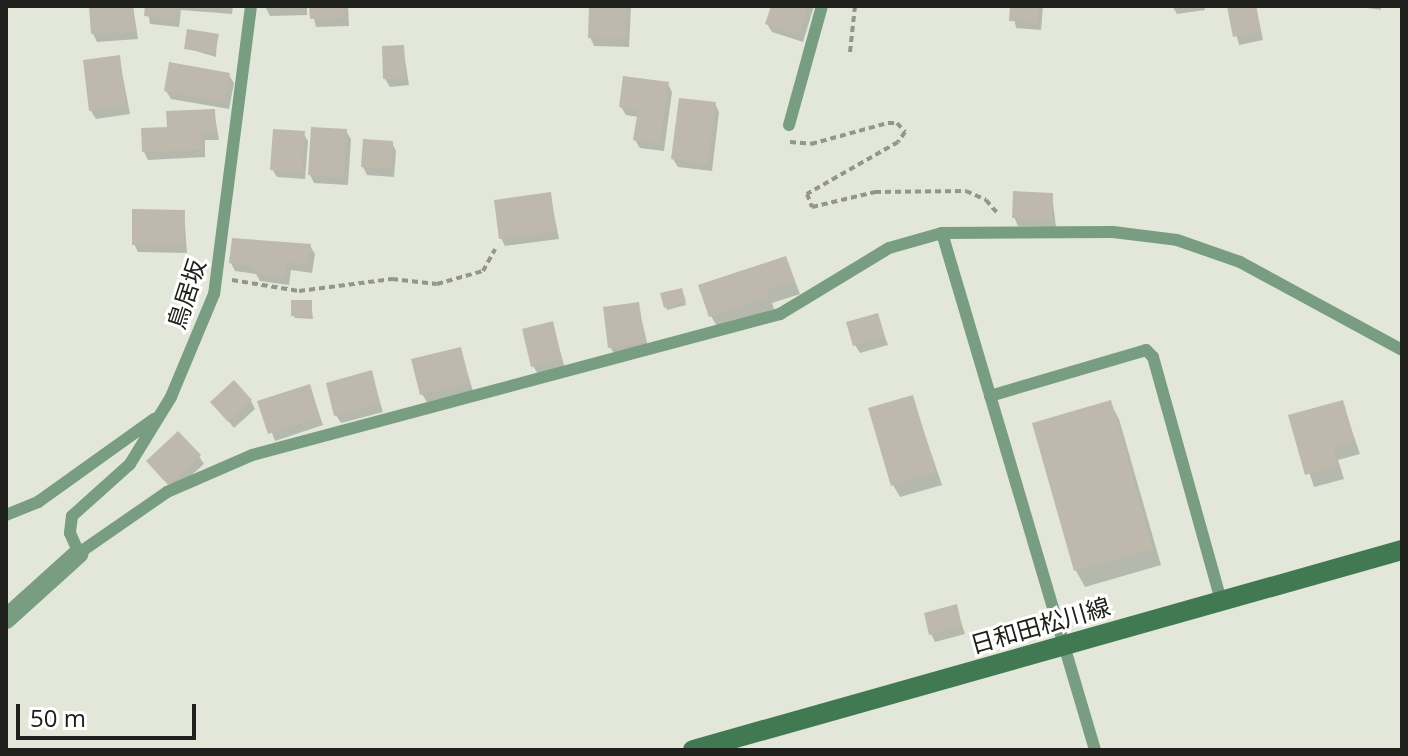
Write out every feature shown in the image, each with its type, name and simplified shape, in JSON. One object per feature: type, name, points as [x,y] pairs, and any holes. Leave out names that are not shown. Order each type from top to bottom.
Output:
[{"type":"main road","name":"日和田松川線","points":[[693,750],[1402,550]]},
{"type":"street","points":[[6,619],[79,553]]},
{"type":"lane","name":"鳥居坂","points":[[79,553],[70,533],[72,516],[130,464],[160,414],[217,278],[251,6]]},
{"type":"lane","points":[[789,125],[822,6]]},
{"type":"lane","points":[[79,553],[167,492],[252,455],[780,314],[889,248],[942,233],[1113,232],[1177,240],[1240,262],[1402,350]]},
{"type":"lane","points":[[942,233],[1095,750]]},
{"type":"lane","points":[[990,396],[1146,350],[1153,357],[1221,600]]},
{"type":"lane","points":[[6,515],[38,502],[160,414]]},
{"type":"path","points":[[850,52],[855,6]]},
{"type":"path","points":[[789,125],[789,142],[797,145],[888,123],[897,123],[905,132],[898,142],[807,194],[812,207],[875,192],[966,191],[986,200],[1012,233]]},
{"type":"path","points":[[217,278],[299,291],[392,279],[437,284],[483,271],[495,249]]},
{"type":"building","points":[[89,6],[133,6],[135,32],[91,34]]},
{"type":"building","points":[[145,6],[177,6],[175,20],[144,16]]},
{"type":"building","points":[[309,6],[345,6],[345,18],[310,19]]},
{"type":"building","points":[[589,6],[627,6],[625,39],[588,38]]},
{"type":"building","points":[[771,6],[808,6],[799,35],[765,24]]},
{"type":"building","points":[[1010,6],[1039,6],[1038,23],[1009,21]]},
{"type":"building","points":[[1227,6],[1256,6],[1260,32],[1233,37]]},
{"type":"building","points":[[187,29],[219,34],[215,54],[184,49]]},
{"type":"building","points":[[404,45],[406,78],[383,79],[382,46]]},
{"type":"building","points":[[120,55],[126,107],[89,111],[83,60]]},
{"type":"building","points":[[169,62],[230,73],[225,102],[164,91]]},
{"type":"building","points":[[623,76],[669,82],[660,144],[633,140],[638,110],[619,107]]},
{"type":"building","points":[[679,98],[716,102],[708,164],[671,159]]},
{"type":"building","points":[[215,109],[216,132],[202,133],[202,150],[142,152],[141,128],[167,127],[166,111]]},
{"type":"building","points":[[311,127],[347,129],[344,178],[308,175]]},
{"type":"building","points":[[273,129],[305,131],[302,172],[270,170]]},
{"type":"building","points":[[363,139],[393,141],[391,169],[361,167]]},
{"type":"building","points":[[1013,191],[1053,193],[1052,220],[1012,218]]},
{"type":"building","points":[[551,192],[556,232],[499,239],[494,200]]},
{"type":"building","points":[[132,209],[185,210],[184,246],[132,245]]},
{"type":"building","points":[[232,238],[311,244],[308,265],[287,262],[285,277],[254,273],[255,267],[229,263]]},
{"type":"building","points":[[786,256],[795,281],[767,290],[769,297],[709,317],[698,285]]},
{"type":"building","points":[[682,288],[686,302],[664,308],[660,293]]},
{"type":"building","points":[[291,300],[312,300],[312,316],[291,316]]},
{"type":"building","points":[[639,302],[645,343],[608,348],[603,307]]},
{"type":"building","points":[[878,313],[885,337],[853,346],[846,322]]},
{"type":"building","points":[[553,321],[562,360],[531,367],[522,329]]},
{"type":"building","points":[[461,347],[470,383],[420,395],[411,359]]},
{"type":"building","points":[[372,370],[380,404],[334,416],[326,383]]},
{"type":"building","points":[[234,380],[252,400],[228,422],[210,402]]},
{"type":"building","points":[[310,384],[320,417],[268,434],[257,401]]},
{"type":"building","points":[[913,395],[936,472],[891,486],[868,408]]},
{"type":"building","points":[[1111,400],[1153,549],[1074,571],[1032,423]]},
{"type":"building","points":[[1343,400],[1355,441],[1333,447],[1338,466],[1305,475],[1288,415]]},
{"type":"building","points":[[178,431],[201,455],[168,485],[146,461]]},
{"type":"building","points":[[957,604],[962,626],[929,635],[924,613]]}]
